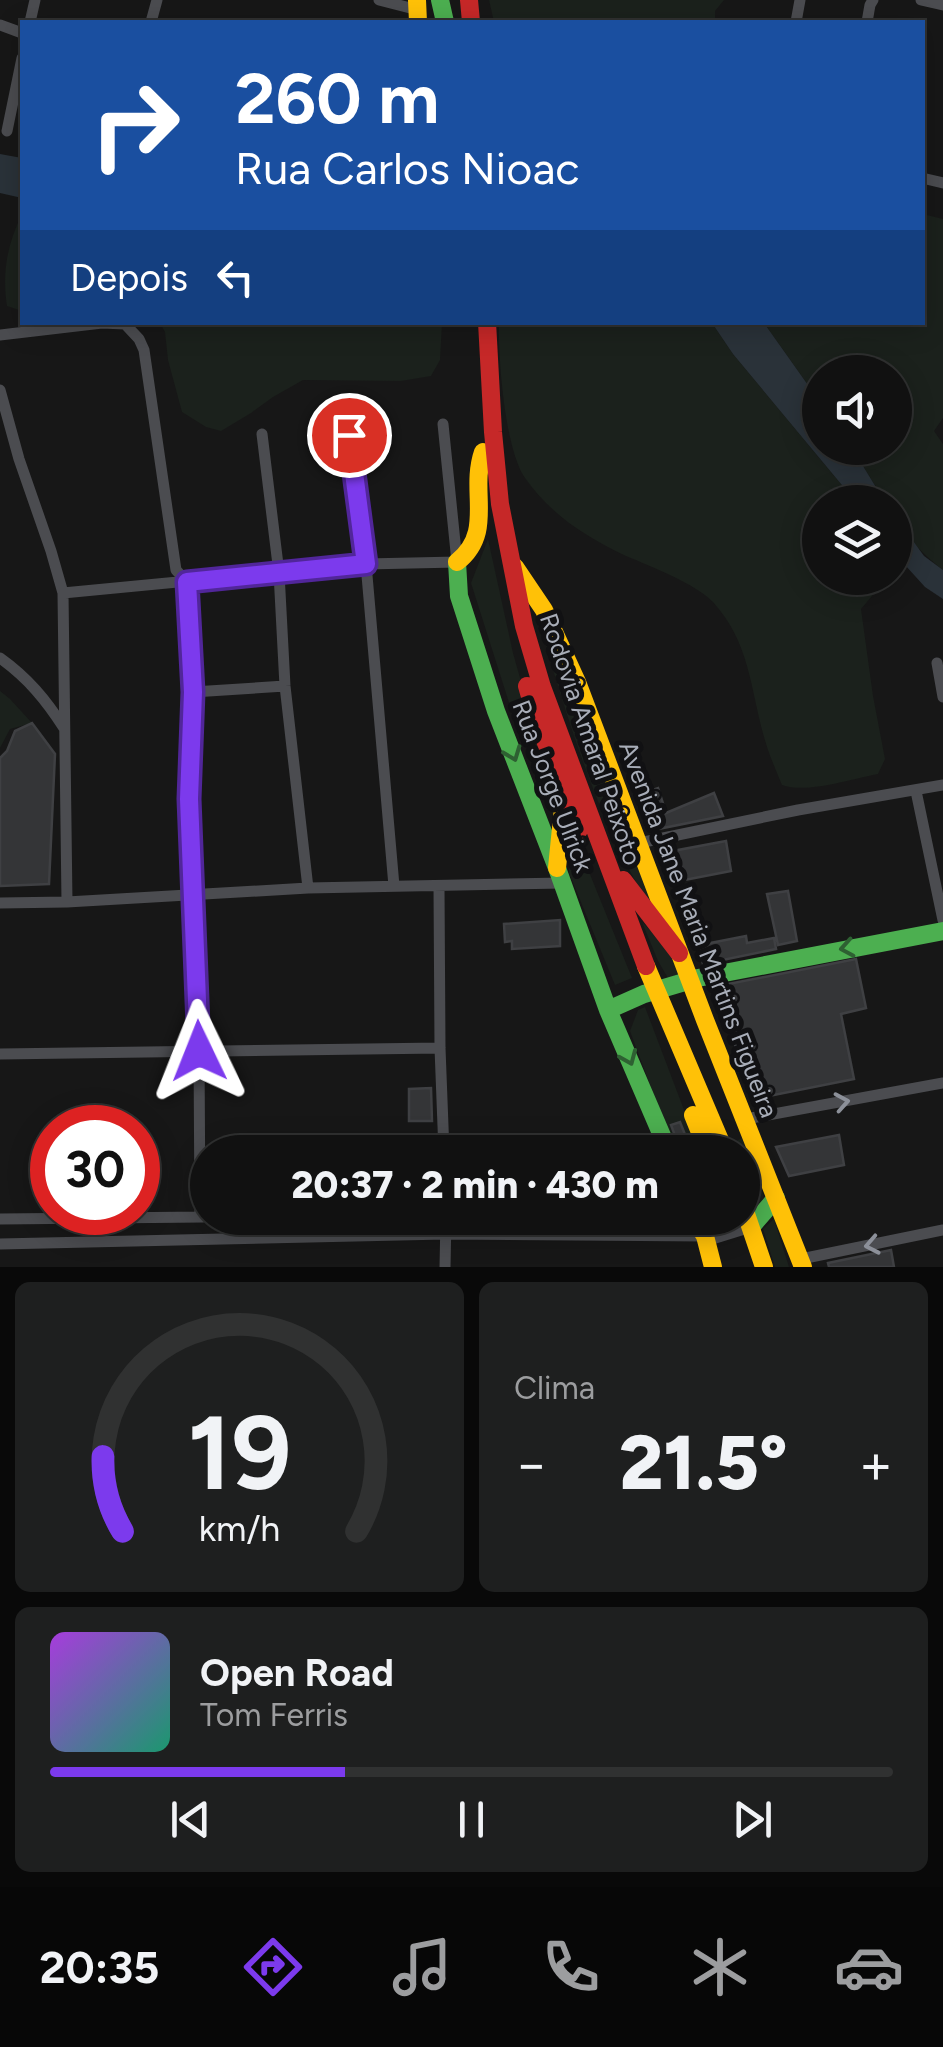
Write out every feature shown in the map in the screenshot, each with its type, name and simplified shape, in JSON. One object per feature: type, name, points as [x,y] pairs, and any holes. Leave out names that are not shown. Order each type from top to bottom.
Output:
[{"type":"main road","name":"Rodovia Amaral Peixoto","points":[[475,325],[486,494],[512,632],[564,794],[648,990]]},
{"type":"main road","name":"Rodovia Amaral Peixoto","points":[[487,325],[500,504],[524,626],[542,687],[702,1135]]},
{"type":"main road","points":[[456,562],[469,552],[481,514],[477,474],[482,452]]},
{"type":"main road","name":"Rua Jorge Ulrick","points":[[456,562],[459,596],[496,711],[608,1010],[662,1135]]},
{"type":"main road","name":"Avenida Jane Maria Martins Figueira","points":[[512,563],[544,610],[576,682],[802,1263]]},
{"type":"main road","points":[[524,626],[544,610]]},
{"type":"main road","points":[[560,875],[559,831],[564,794]]},
{"type":"main road","points":[[596,833],[626,885],[679,952]]},
{"type":"main road","points":[[608,1010],[648,990],[689,979],[943,932]]},
{"type":"main road","points":[[648,990],[675,996],[716,1100],[725,1135]]},
{"type":"main road","points":[[760,1210],[776,1198]]},
{"type":"main road","points":[[743,1235],[750,1267]]},
{"type":"main road","points":[[746,1235],[764,1267]]},
{"type":"main road","points":[[705,1236],[713,1267]]},
{"type":"street","points":[[379,0],[418,11]]},
{"type":"street","points":[[921,0],[943,5]]},
{"type":"street","points":[[4,130],[20,66]]},
{"type":"street","points":[[0,334],[83,325]]},
{"type":"street","points":[[125,325],[144,350],[176,570],[187,582],[193,692],[189,799],[202,1135]]},
{"type":"street","points":[[0,390],[62,593],[67,902]]},
{"type":"street","points":[[345,403],[366,564],[394,886]]},
{"type":"street","name":"Rua Jorge Ulrick","points":[[443,424],[456,562]]},
{"type":"street","points":[[262,434],[308,888]]},
{"type":"street","points":[[62,593],[366,564],[456,562]]},
{"type":"street","points":[[0,658],[43,696],[64,728]]},
{"type":"street","points":[[937,663],[943,697]]},
{"type":"street","points":[[193,692],[285,686]]},
{"type":"street","points":[[639,843],[943,784]]},
{"type":"street","points":[[916,790],[943,920]]},
{"type":"street","points":[[0,902],[67,902],[308,888],[439,887],[560,875]]},
{"type":"street","points":[[439,887],[443,1135]]},
{"type":"street","points":[[0,1054],[440,1048]]},
{"type":"street","points":[[746,1119],[943,1083]]},
{"type":"street","points":[[0,1219],[190,1217]]},
{"type":"street","points":[[802,1263],[943,1230]]},
{"type":"street","points":[[0,1244],[400,1235]]},
{"type":"street","points":[[445,1235],[445,1267]]},
{"type":"street","points":[[575,1235],[705,1236],[709,1240],[720,1235]]},
{"type":"shaded area","points":[[489,0],[724,0],[715,11],[715,20],[494,20]]},
{"type":"shaded area","points":[[0,154],[20,158],[20,198],[0,193]]},
{"type":"shaded area","points":[[925,214],[943,219],[943,418],[934,431],[943,444],[943,570],[912,540],[912,485],[875,485],[862,465],[912,465],[912,355],[802,355],[802,377],[765,325],[925,325]]},
{"type":"shaded area","points":[[20,219],[20,310],[7,306],[6,270]]},
{"type":"shaded area","points":[[161,325],[442,325],[440,360],[431,376],[401,381],[303,380],[221,431],[182,412]]},
{"type":"shaded area","points":[[499,325],[713,325],[802,437],[802,465],[825,465],[842,485],[802,485],[802,595],[873,595],[861,609],[885,759],[878,774],[816,787],[782,785],[762,730],[743,654],[726,619],[705,595],[583,533],[558,514],[525,478],[508,426]]},
{"type":"shaded area","points":[[713,325],[765,325],[802,377],[802,437]]},
{"type":"shaded area","points":[[825,465],[862,465],[875,485],[842,485]]},
{"type":"shaded area","points":[[488,539],[513,653],[559,794],[556,826],[511,709],[471,583]]},
{"type":"shaded area","points":[[912,539],[924,556],[943,570],[943,599],[912,573]]},
{"type":"shaded area","points":[[549,629],[649,889],[654,912],[618,847],[588,776],[541,630]]},
{"type":"shaded area","points":[[0,691],[32,723],[10,729],[0,748]]},
{"type":"shaded area","points":[[570,825],[632,978],[615,985],[569,873]]},
{"type":"shaded area","points":[[642,922],[670,950],[680,974],[668,978]]},
{"type":"shaded area","points":[[645,1007],[694,1135],[669,1135],[630,1031],[638,1010]]},
{"type":"shaded area","points":[[774,1219],[789,1267],[775,1267],[763,1229]]},
{"type":"building","points":[[32,723],[55,754],[49,884],[0,886],[0,758],[15,731]]},
{"type":"building","points":[[658,788],[666,813],[714,793],[723,816],[653,830],[638,795]]},
{"type":"building","points":[[726,841],[731,871],[674,882],[668,859],[673,851]]},
{"type":"building","points":[[788,891],[797,941],[778,945],[767,894]]},
{"type":"building","points":[[560,920],[560,946],[512,949],[512,941],[505,942],[504,924]]},
{"type":"building","points":[[746,936],[747,943],[774,938],[776,949],[703,964],[700,945]]},
{"type":"building","points":[[856,959],[866,1008],[841,1014],[854,1079],[764,1097],[753,1092],[713,987]]},
{"type":"building","points":[[431,1088],[432,1121],[409,1121],[409,1089]]},
{"type":"building","points":[[680,1122],[685,1135],[675,1135],[671,1125]]},
{"type":"building","points":[[839,1135],[844,1165],[789,1176],[776,1147]]},
{"type":"building","points":[[891,1250],[894,1267],[829,1267],[828,1263]]},
{"type":"traffic: fast","points":[[440,0],[445,20]]},
{"type":"traffic: fast","points":[[457,562],[459,596],[496,711],[608,1010],[662,1135]]},
{"type":"traffic: fast","points":[[608,1010],[644,994],[698,978],[943,931]]},
{"type":"traffic: fast","points":[[760,1217],[776,1198]]},
{"type":"traffic: slow","points":[[417,0],[418,20]]},
{"type":"traffic: slow","points":[[457,562],[475,538],[483,452]]},
{"type":"traffic: slow","points":[[515,567],[544,610],[577,682],[803,1267]]},
{"type":"traffic: slow","points":[[557,868],[564,798]]},
{"type":"traffic: slow","points":[[646,966],[718,1135]]},
{"type":"traffic: slow","points":[[693,1115],[701,1135]]},
{"type":"traffic: slow","points":[[704,1235],[713,1267]]},
{"type":"traffic: slow","points":[[753,1235],[764,1267]]},
{"type":"traffic: jam","points":[[469,0],[471,20]]},
{"type":"traffic: jam","points":[[487,325],[500,504],[524,626],[542,687],[646,966]]},
{"type":"traffic: jam","points":[[527,686],[579,830]]},
{"type":"traffic: jam","points":[[623,880],[679,953]]},
{"type":"route","points":[[199,1051],[189,799],[193,692],[187,582],[366,564],[349,435]]}]
